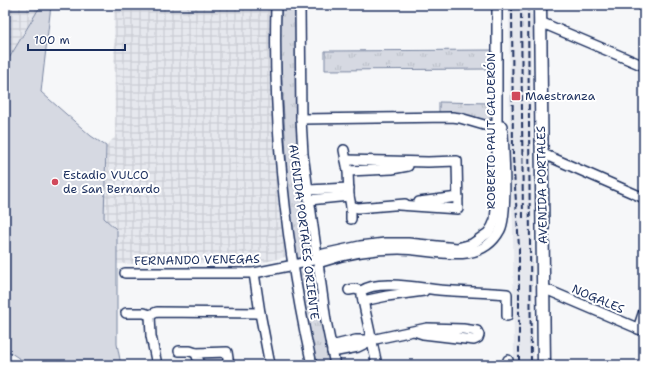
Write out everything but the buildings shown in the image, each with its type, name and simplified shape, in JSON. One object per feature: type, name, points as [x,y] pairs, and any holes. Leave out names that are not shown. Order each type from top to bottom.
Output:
[{"type":"main road","name":"AVENIDA PORTALES","points":[[540,5],[544,365]]},
{"type":"street","name":"AVENIDA PORTALES ORIENTE","points":[[276,5],[278,109],[283,184],[303,326],[312,365]]},
{"type":"street","name":"AVENIDA PORTALES ORIENTE","points":[[300,5],[301,119],[309,200],[317,259],[326,321],[335,365]]},
{"type":"street","name":"ROBERTO PAUT CALDERÓN","points":[[294,265],[317,259],[321,262],[381,250],[400,249],[458,254],[470,253],[488,244],[500,230],[504,215],[497,5]]},
{"type":"street","name":"ROBERTO PAUT CALDERÓN","points":[[500,126],[503,5]]},
{"type":"street","points":[[540,22],[644,66]]},
{"type":"street","points":[[301,119],[452,117],[484,125],[500,126]]},
{"type":"street","points":[[344,150],[348,171],[348,192],[354,207],[351,219]]},
{"type":"street","points":[[541,153],[644,198]]},
{"type":"street","points":[[346,160],[428,162],[457,161],[458,210],[399,205]]},
{"type":"street","points":[[348,171],[392,169],[428,162]]},
{"type":"street","points":[[308,190],[348,192]]},
{"type":"street","points":[[309,200],[348,192]]},
{"type":"street","points":[[354,207],[399,205],[458,197]]},
{"type":"street","name":"FERNANDO VENEGAS","points":[[125,273],[254,273],[294,265]]},
{"type":"street","points":[[254,273],[270,365]]},
{"type":"street","points":[[349,290],[355,289],[361,291],[367,288],[390,285],[439,290],[507,294],[507,316]]},
{"type":"street","name":"NOGALES","points":[[543,288],[641,330]]},
{"type":"street","points":[[363,301],[387,296],[439,290]]},
{"type":"street","points":[[361,291],[377,365]]},
{"type":"street","points":[[641,330],[644,311]]},
{"type":"street","points":[[126,313],[144,313],[150,315],[157,312],[260,313]]},
{"type":"street","points":[[150,315],[151,336],[157,365]]},
{"type":"street","points":[[332,349],[358,347],[371,340],[427,328],[463,329],[477,331],[479,335],[478,338],[474,340],[423,334],[414,331]]},
{"type":"street","points":[[179,351],[192,351],[196,353],[227,352],[229,365]]},
{"type":"street","points":[[196,353],[200,365]]},
{"type":"shaded area","points":[[5,5],[41,5],[5,65]]},
{"type":"shaded area","points":[[114,5],[272,5],[271,86],[285,257],[261,263],[117,264],[117,231],[104,218],[106,146],[115,137]]},
{"type":"shaded area","points":[[509,5],[531,5],[531,15],[533,20],[534,38],[531,38],[534,365],[514,365],[513,226],[510,165]]},
{"type":"green space","name":"Estadio VULCO de San Bernardo","points":[[41,5],[51,5],[41,92],[91,136],[106,146],[104,218],[117,230],[117,344],[121,365],[29,365],[5,349],[5,65]]},
{"type":"green space","points":[[281,5],[298,5],[298,97],[334,365],[316,365],[300,291],[289,209],[280,45]]},
{"type":"green space","points":[[494,50],[494,68],[490,69],[325,70],[325,51]]},
{"type":"green space","points":[[439,102],[490,103],[490,121],[439,115]]},
{"type":"green space","points":[[199,356],[224,356],[226,365],[203,365]]},
{"type":"railway","points":[[512,5],[513,157],[519,247],[519,365]]},
{"type":"railway","points":[[521,5],[523,221]]},
{"type":"railway","points":[[528,5],[531,365]]},
{"type":"place","name":"Maestranza","points":[[516,96]]},
{"type":"place","name":"Estadio VULCO de San Bernardo","points":[[55,182]]}]
